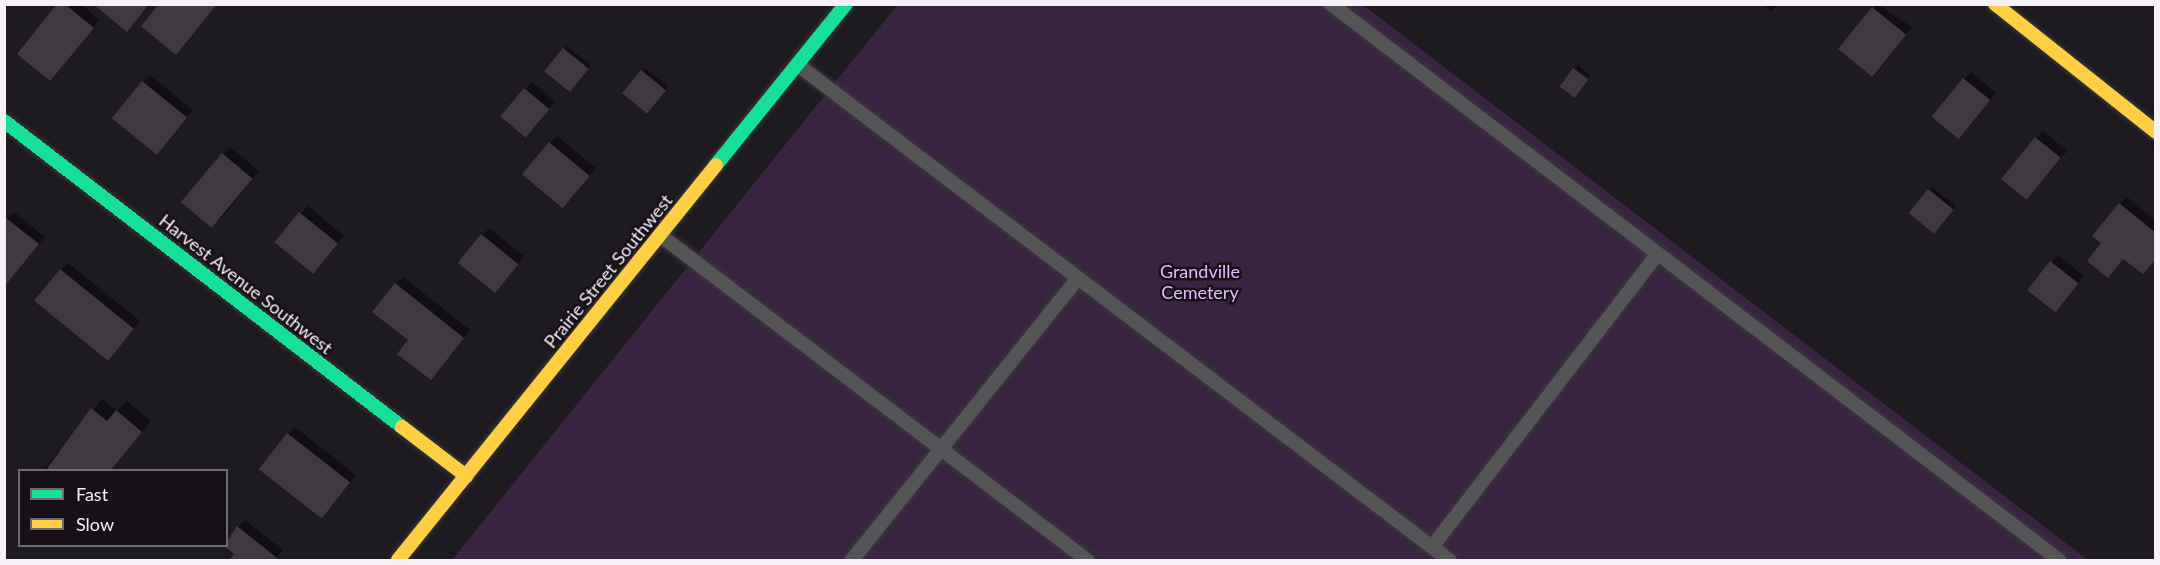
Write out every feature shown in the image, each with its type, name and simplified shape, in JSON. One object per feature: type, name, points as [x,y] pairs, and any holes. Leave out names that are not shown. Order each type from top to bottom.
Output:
[{"type":"street","name":"Prairie Street Southwest","points":[[398,561],[846,4]]},
{"type":"street","points":[[1995,4],[2156,132]]},
{"type":"street","name":"Harvest Avenue Southwest","points":[[4,121],[466,476]]},
{"type":"lane","points":[[1331,4],[2059,561]]},
{"type":"lane","points":[[798,65],[1449,561]]},
{"type":"lane","points":[[660,235],[1087,561]]},
{"type":"lane","points":[[1431,547],[1658,254]]},
{"type":"lane","points":[[852,561],[1078,278]]},
{"type":"green space","name":"Grandville Cemetery","points":[[898,4],[1363,5],[2088,560],[452,560]]},
{"type":"building","points":[[57,4],[65,4],[94,28],[50,81],[17,54]]},
{"type":"building","points":[[93,4],[149,4],[127,32]]},
{"type":"building","points":[[159,4],[217,4],[176,55],[141,26]]},
{"type":"building","points":[[1872,7],[1906,35],[1872,77],[1838,49]]},
{"type":"building","points":[[563,48],[589,69],[570,92],[544,71]]},
{"type":"building","points":[[1573,68],[1588,79],[1575,98],[1559,87]]},
{"type":"building","points":[[641,70],[666,90],[647,113],[622,93]]},
{"type":"building","points":[[1963,78],[1990,100],[1959,139],[1932,117]]},
{"type":"building","points":[[142,81],[187,118],[157,155],[112,118]]},
{"type":"building","points":[[524,88],[549,109],[525,138],[500,116]]},
{"type":"building","points":[[2035,137],[2061,158],[2027,200],[2001,179]]},
{"type":"building","points":[[549,142],[590,176],[563,208],[522,174]]},
{"type":"building","points":[[222,153],[253,179],[212,228],[181,202]]},
{"type":"building","points":[[1928,189],[1954,210],[1934,234],[1908,213]]},
{"type":"building","points":[[2119,203],[2156,233],[2156,259],[2143,274],[2123,259],[2108,278],[2087,261],[2101,243],[2092,236]]},
{"type":"building","points":[[299,212],[338,243],[313,274],[274,242]]},
{"type":"building","points":[[6,218],[39,244],[4,287],[4,220]]},
{"type":"building","points":[[481,234],[518,264],[495,293],[458,263]]},
{"type":"building","points":[[2050,261],[2078,283],[2056,312],[2027,290]]},
{"type":"building","points":[[60,269],[134,329],[108,361],[34,301]]},
{"type":"building","points":[[395,283],[464,338],[431,380],[397,354],[408,340],[372,312]]},
{"type":"building","points":[[91,408],[107,421],[116,410],[142,432],[112,469],[47,469]]},
{"type":"building","points":[[287,433],[350,482],[322,519],[259,469]]},
{"type":"building","points":[[237,526],[277,558],[275,560],[229,560],[234,554],[225,547],[228,547],[228,540]]},
{"type":"traffic: fast","points":[[716,165],[846,4]]},
{"type":"traffic: fast","points":[[4,121],[402,427]]},
{"type":"traffic: slow","points":[[1995,4],[2156,132]]},
{"type":"traffic: slow","points":[[398,560],[716,165]]},
{"type":"traffic: slow","points":[[402,427],[466,476]]}]
